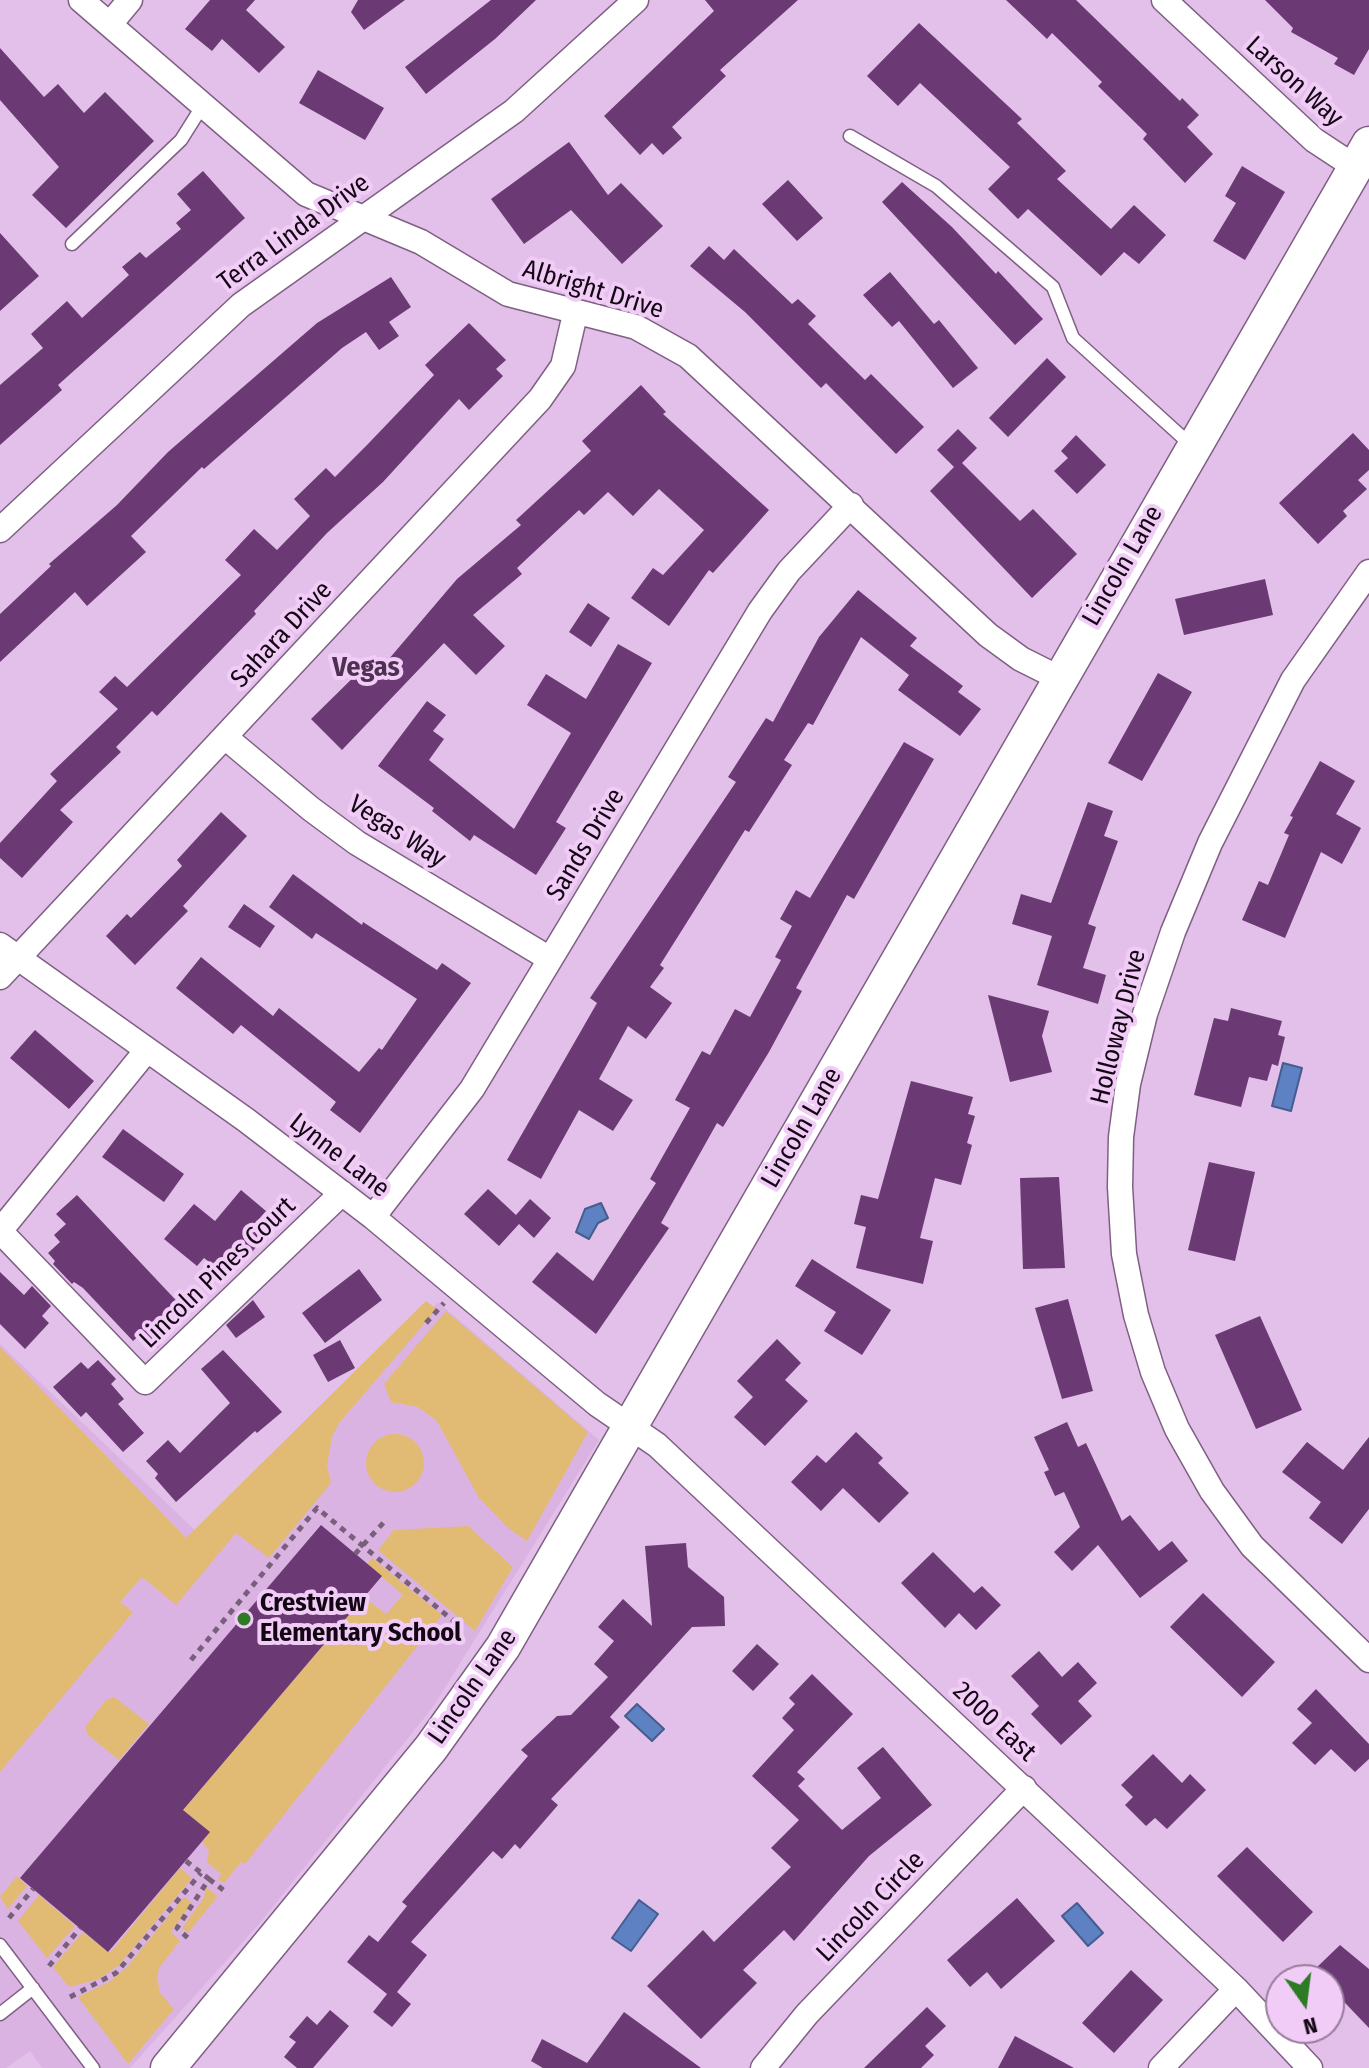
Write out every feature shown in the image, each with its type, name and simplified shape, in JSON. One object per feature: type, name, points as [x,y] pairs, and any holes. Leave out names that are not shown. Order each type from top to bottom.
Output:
[{"type":"street","name":"Albright Drive","points":[[81,0],[306,194],[421,242],[508,294],[575,314],[636,327],[688,356],[988,635],[1021,659],[1059,678]]},
{"type":"street","points":[[110,24],[130,0]]},
{"type":"street","name":"Terra Linda Drive","points":[[0,530],[220,322],[523,104],[636,0]]},
{"type":"street","name":"Larson Way","points":[[1164,0],[1308,135],[1362,155]]},
{"type":"street","name":"Lincoln Lane","points":[[168,2068],[472,1695],[510,1636],[1362,155]]},
{"type":"street","name":"Sahara Drive","points":[[6,960],[225,737],[550,388],[563,366],[575,314]]},
{"type":"street","name":"Sands Drive","points":[[373,1217],[465,1099],[753,621],[789,571],[851,505]]},
{"type":"street","name":"Holloway Drive","points":[[1369,572],[1293,680],[1210,843],[1173,932],[1145,1014],[1128,1084],[1120,1187],[1124,1254],[1136,1315],[1153,1372],[1177,1429],[1212,1491],[1252,1546],[1369,1660]]},
{"type":"street","name":"Vegas Way","points":[[225,737],[357,843],[550,959]]},
{"type":"street","name":"Lynne Lane","points":[[6,960],[147,1050],[342,1193],[597,1404],[631,1427]]},
{"type":"street","name":"Lincoln Pines Court","points":[[147,1050],[0,1231],[145,1382],[342,1193]]},
{"type":"street","name":"2000 East","points":[[631,1427],[657,1445],[1024,1788],[1236,1989],[1310,2068]]},
{"type":"street","name":"Lincoln Circle","points":[[763,2068],[807,2014],[1024,1788]]},
{"type":"street","points":[[1161,2068],[1236,1989]]},
{"type":"lane","points":[[72,244],[181,140],[203,105]]},
{"type":"lane","points":[[850,136],[936,186],[1053,287],[1073,338],[1192,446]]},
{"type":"lane","points":[[0,1946],[93,2068]]},
{"type":"lane","points":[[0,2014],[33,1988]]},
{"type":"path","points":[[426,1323],[445,1302]]},
{"type":"path","points":[[191,1660],[317,1508],[456,1623]]},
{"type":"path","points":[[355,1554],[385,1521]]},
{"type":"path","points":[[186,1861],[226,1892]]},
{"type":"path","points":[[70,1997],[116,1973],[201,1873]]},
{"type":"path","points":[[188,1938],[177,1928],[209,1879]]},
{"type":"path","points":[[9,1918],[33,1889]]},
{"type":"path","points":[[49,1966],[80,1928]]},
{"type":"shaded area","points":[[426,1301],[437,1309],[339,1423],[332,1437],[327,1465],[331,1483],[269,1558],[236,1533],[176,1605],[142,1577],[120,1602],[133,1612],[0,1772],[0,1347],[186,1538]]},
{"type":"shaded area","name":"Crestview Elementary School","points":[[438,1302],[599,1440],[433,1707],[259,1924],[130,2068],[42,2068],[30,2051],[6,2068],[0,2068],[0,1344],[196,1531]]},
{"type":"shaded area","points":[[446,1311],[588,1432],[527,1541],[508,1528],[479,1498],[437,1421],[418,1407],[391,1402],[384,1384]]},
{"type":"shaded area","points":[[395,1434],[406,1436],[415,1443],[422,1452],[422,1474],[415,1483],[406,1490],[395,1492],[384,1490],[375,1483],[368,1474],[366,1463],[368,1452],[375,1443],[384,1436]]},
{"type":"shaded area","points":[[468,1526],[513,1567],[475,1631],[378,1550],[394,1530]]},
{"type":"shaded area","points":[[372,1558],[442,1615],[245,1864],[241,1862],[224,1883],[218,1879],[221,1874],[207,1862],[209,1850],[202,1842],[210,1832],[183,1810],[364,1597],[386,1614],[403,1595],[367,1564]]},
{"type":"shaded area","points":[[114,1697],[149,1724],[119,1760],[88,1735],[85,1727],[106,1700]]},
{"type":"shaded area","points":[[180,1868],[192,1878],[119,1965],[99,1979],[69,1987],[53,1967],[83,1932],[110,1953]]},
{"type":"shaded area","points":[[17,1876],[27,1886],[8,1909],[0,1897]]},
{"type":"shaded area","points":[[206,1887],[218,1896],[188,1933],[182,1928],[204,1898]]},
{"type":"shaded area","points":[[39,1895],[75,1926],[47,1958],[18,1921]]},
{"type":"shaded area","points":[[184,1897],[192,1903],[171,1932],[180,1941],[159,1968],[157,1977],[160,1993],[174,2009],[128,2064],[78,1997],[109,1982],[127,1967]]},
{"type":"water","points":[[1283,1063],[1302,1068],[1291,1111],[1272,1106]]},
{"type":"water","points":[[601,1203],[608,1218],[598,1223],[589,1239],[576,1232],[585,1209]]},
{"type":"water","points":[[637,1704],[664,1729],[652,1741],[625,1716]]},
{"type":"water","points":[[639,1900],[658,1914],[631,1951],[612,1938]]},
{"type":"water","points":[[1077,1903],[1103,1933],[1088,1946],[1062,1916]]},
{"type":"building","points":[[210,0],[255,0],[246,10],[285,47],[259,73],[222,39],[212,51],[185,29]]},
{"type":"building","points":[[358,0],[405,0],[364,30],[351,12]]},
{"type":"building","points":[[491,0],[536,0],[495,39],[426,94],[405,67]]},
{"type":"building","points":[[705,0],[798,0],[720,70],[726,76],[672,127],[682,138],[663,155],[652,143],[640,155],[604,116],[714,11]]},
{"type":"building","points":[[1006,0],[1076,0],[1180,101],[1182,98],[1199,115],[1187,127],[1213,154],[1185,183],[1143,139],[1147,134],[1098,86],[1102,82],[1052,33],[1047,39]]},
{"type":"building","points":[[1265,0],[1369,0],[1369,49],[1354,75],[1334,64],[1338,58],[1291,32],[1293,28]]},
{"type":"building","points":[[919,23],[1022,119],[1017,123],[1066,171],[1057,179],[1111,229],[1134,205],[1166,235],[1139,264],[1124,252],[1101,276],[1028,209],[1018,219],[988,189],[1010,167],[920,83],[898,106],[867,76]]},
{"type":"building","points":[[0,48],[44,97],[58,84],[84,113],[105,92],[154,141],[66,228],[32,195],[59,167],[0,100]]},
{"type":"building","points":[[318,70],[384,108],[365,140],[299,103]]},
{"type":"building","points":[[569,142],[608,195],[621,183],[663,226],[622,264],[571,210],[524,244],[491,199]]},
{"type":"building","points":[[1242,166],[1285,192],[1245,260],[1213,241],[1236,203],[1225,196]]},
{"type":"building","points":[[203,171],[245,218],[58,385],[62,390],[0,445],[0,385],[43,348],[31,334],[67,301],[82,318],[129,275],[122,267],[140,252],[146,258],[181,229],[176,223],[191,210],[177,194]]},
{"type":"building","points":[[788,180],[823,218],[797,241],[762,204]]},
{"type":"building","points":[[902,182],[952,227],[996,274],[998,271],[1043,319],[1015,345],[882,202]]},
{"type":"building","points":[[0,233],[39,276],[0,311]]},
{"type":"building","points":[[709,246],[724,260],[734,249],[792,304],[798,299],[816,316],[808,324],[865,380],[871,374],[924,427],[896,454],[826,383],[821,388],[745,312],[690,266]]},
{"type":"building","points":[[890,272],[934,324],[939,320],[978,368],[953,388],[899,321],[892,327],[863,295]]},
{"type":"building","points":[[391,277],[411,307],[389,322],[399,336],[379,350],[366,332],[342,348],[204,469],[202,467],[131,536],[146,552],[87,606],[75,592],[0,662],[0,614],[51,566],[49,564],[117,505],[168,452],[317,323]]},
{"type":"building","points":[[469,323],[506,360],[496,369],[503,376],[469,410],[459,399],[383,482],[327,533],[254,611],[256,614],[157,716],[152,711],[116,747],[121,752],[60,810],[73,822],[22,878],[0,858],[0,843],[57,781],[50,774],[118,709],[99,692],[115,676],[127,687],[241,575],[225,560],[254,529],[277,550],[310,516],[294,499],[326,468],[335,477],[367,445],[434,375],[425,365]]},
{"type":"building","points":[[1047,358],[1066,377],[1008,437],[989,418]]},
{"type":"building","points":[[641,385],[666,412],[663,414],[769,510],[713,573],[709,570],[669,626],[631,598],[653,568],[663,575],[704,530],[659,489],[633,516],[608,492],[584,515],[579,510],[517,568],[522,574],[473,615],[505,646],[476,675],[444,643],[342,750],[311,719],[368,663],[377,673],[457,579],[521,525],[516,520],[591,451],[582,441]]},
{"type":"building","points":[[958,429],[977,448],[962,463],[1020,521],[1033,509],[1077,554],[1032,598],[930,491],[954,467],[937,450]]},
{"type":"building","points":[[1353,433],[1369,450],[1369,470],[1358,480],[1367,489],[1343,511],[1347,516],[1318,544],[1279,503]]},
{"type":"building","points":[[1076,435],[1106,465],[1077,494],[1054,471],[1068,458],[1061,451]]},
{"type":"building","points":[[1265,579],[1273,615],[1184,635],[1175,599]]},
{"type":"building","points":[[858,590],[917,638],[910,646],[963,686],[958,692],[981,709],[960,736],[898,690],[909,675],[861,637],[813,725],[808,723],[784,760],[792,765],[749,832],[745,830],[660,965],[664,968],[650,987],[672,1003],[646,1039],[628,1026],[599,1079],[633,1100],[613,1131],[579,1110],[541,1179],[507,1160],[597,1003],[590,998],[736,782],[728,777],[766,718],[773,722],[819,637]]},
{"type":"building","points":[[588,603],[610,618],[591,647],[569,632]]},
{"type":"building","points":[[618,644],[652,663],[556,822],[566,828],[536,875],[474,835],[470,841],[432,811],[434,808],[378,766],[427,701],[446,715],[433,731],[444,739],[429,760],[514,829],[571,733],[527,705],[546,674],[586,699]]},
{"type":"building","points":[[1158,673],[1192,692],[1142,781],[1108,763]]},
{"type":"building","points":[[904,742],[934,759],[854,899],[847,895],[796,988],[802,991],[769,1052],[723,1127],[717,1123],[661,1223],[669,1228],[596,1334],[532,1282],[557,1252],[593,1281],[656,1183],[650,1179],[690,1108],[675,1100],[702,1051],[710,1055],[735,1009],[750,1017],[781,960],[775,957],[792,926],[780,919],[796,890],[810,898]]},
{"type":"building","points":[[1320,761],[1355,781],[1336,814],[1361,828],[1342,864],[1321,852],[1285,938],[1242,920],[1259,881],[1268,885],[1289,835],[1284,833],[1293,817],[1290,816]]},
{"type":"building","points":[[1088,802],[1113,811],[1104,836],[1118,841],[1088,924],[1096,927],[1083,968],[1106,975],[1098,1004],[1037,985],[1052,936],[1012,924],[1021,894],[1051,903]]},
{"type":"building","points":[[221,812],[247,836],[183,906],[188,911],[135,965],[106,936],[127,914],[131,918],[182,866],[177,860]]},
{"type":"building","points":[[293,874],[362,925],[363,922],[437,970],[442,963],[471,983],[360,1133],[330,1110],[336,1102],[241,1025],[233,1034],[176,988],[201,957],[273,1016],[279,1008],[359,1072],[379,1048],[382,1050],[417,999],[316,933],[312,939],[269,907]]},
{"type":"building","points":[[244,904],[275,926],[260,948],[228,927]]},
{"type":"building","points":[[988,995],[1049,1011],[1042,1036],[1052,1072],[1010,1082]]},
{"type":"building","points":[[1231,1008],[1282,1021],[1278,1035],[1285,1037],[1278,1066],[1272,1064],[1267,1081],[1249,1077],[1241,1107],[1194,1095],[1214,1018],[1228,1021]]},
{"type":"building","points":[[35,1030],[94,1081],[69,1109],[10,1058]]},
{"type":"building","points":[[911,1081],[973,1097],[968,1114],[975,1116],[967,1143],[972,1145],[961,1185],[935,1178],[920,1238],[933,1241],[923,1284],[856,1268],[866,1227],[854,1224],[861,1195],[878,1199]]},
{"type":"building","points":[[123,1129],[184,1174],[164,1202],[102,1157]]},
{"type":"building","points":[[1209,1162],[1255,1172],[1235,1261],[1188,1250]]},
{"type":"building","points":[[1059,1177],[1065,1268],[1023,1269],[1020,1178]]},
{"type":"building","points":[[488,1189],[516,1215],[530,1199],[551,1218],[534,1238],[519,1224],[499,1246],[464,1214]]},
{"type":"building","points":[[241,1190],[266,1211],[258,1220],[270,1229],[249,1256],[239,1248],[220,1270],[204,1258],[197,1266],[164,1239],[194,1204],[215,1221]]},
{"type":"building","points":[[77,1195],[187,1312],[157,1348],[143,1332],[133,1341],[83,1288],[74,1282],[72,1284],[53,1264],[55,1261],[48,1253],[60,1242],[54,1235],[66,1224],[56,1214]]},
{"type":"building","points":[[812,1259],[891,1310],[862,1355],[824,1331],[836,1312],[795,1286]]},
{"type":"building","points":[[359,1269],[382,1300],[325,1343],[302,1313]]},
{"type":"building","points":[[0,1272],[24,1295],[32,1286],[51,1306],[42,1316],[49,1323],[25,1349],[0,1324]]},
{"type":"building","points":[[1068,1299],[1093,1391],[1062,1399],[1035,1308]]},
{"type":"building","points":[[253,1300],[265,1317],[236,1338],[226,1325]]},
{"type":"building","points":[[1260,1316],[1302,1410],[1256,1429],[1215,1335]]},
{"type":"building","points":[[777,1339],[801,1363],[785,1380],[808,1401],[765,1446],[734,1417],[753,1397],[737,1381]]},
{"type":"building","points":[[340,1340],[355,1368],[328,1382],[313,1355]]},
{"type":"building","points":[[223,1350],[282,1412],[257,1433],[255,1431],[176,1502],[155,1478],[158,1474],[146,1461],[168,1440],[180,1453],[230,1403],[201,1369]]},
{"type":"building","points":[[98,1360],[116,1379],[111,1384],[124,1399],[118,1404],[144,1433],[123,1452],[86,1412],[81,1417],[53,1387],[81,1362],[88,1369]]},
{"type":"building","points":[[1067,1422],[1078,1447],[1086,1443],[1122,1521],[1130,1515],[1159,1551],[1172,1541],[1188,1561],[1140,1598],[1098,1545],[1072,1571],[1054,1552],[1080,1527],[1064,1492],[1055,1496],[1044,1472],[1049,1470],[1034,1437]]},
{"type":"building","points":[[856,1432],[883,1458],[878,1463],[909,1493],[879,1523],[843,1488],[821,1511],[791,1482],[817,1455],[826,1463]]},
{"type":"building","points":[[1369,1437],[1369,1509],[1342,1544],[1309,1518],[1321,1502],[1282,1472],[1307,1442],[1343,1470]]},
{"type":"building","points":[[321,1525],[382,1576],[183,1810],[210,1832],[108,1952],[20,1878]]},
{"type":"building","points":[[686,1543],[688,1567],[724,1597],[725,1626],[692,1627],[610,1717],[620,1727],[551,1799],[558,1805],[520,1849],[515,1844],[502,1859],[493,1851],[411,1942],[427,1955],[397,1992],[411,2004],[392,2027],[373,2012],[387,1994],[347,1962],[369,1935],[378,1942],[407,1906],[402,1902],[528,1756],[521,1750],[557,1716],[571,1715],[608,1677],[594,1664],[614,1641],[598,1627],[623,1599],[652,1626],[645,1546]]},
{"type":"building","points":[[933,1552],[974,1593],[982,1586],[1001,1605],[976,1630],[959,1613],[945,1628],[901,1583]]},
{"type":"building","points":[[1203,1593],[1275,1662],[1242,1697],[1170,1627]]},
{"type":"building","points":[[757,1644],[779,1664],[753,1691],[732,1671]]},
{"type":"building","points":[[1039,1651],[1062,1677],[1078,1662],[1097,1683],[1078,1701],[1092,1716],[1061,1745],[1031,1714],[1039,1706],[1011,1676]]},
{"type":"building","points":[[812,1674],[853,1714],[797,1772],[805,1779],[798,1786],[842,1830],[881,1798],[857,1768],[883,1747],[932,1805],[869,1856],[794,1941],[784,1930],[743,1970],[757,1983],[701,2039],[647,1986],[703,1930],[714,1942],[791,1867],[771,1848],[799,1820],[752,1776],[794,1730],[782,1718],[795,1704],[789,1698]]},
{"type":"building","points":[[1316,1689],[1369,1744],[1369,1759],[1355,1772],[1331,1749],[1315,1765],[1292,1743],[1312,1723],[1297,1709]]},
{"type":"building","points":[[1153,1754],[1182,1783],[1190,1774],[1206,1790],[1167,1829],[1155,1818],[1146,1826],[1125,1805],[1133,1797],[1121,1785]]},
{"type":"building","points":[[1247,1847],[1313,1912],[1283,1942],[1217,1876]]},
{"type":"building","points":[[1017,1898],[1055,1941],[1001,1989],[987,1972],[970,1987],[947,1960]]},
{"type":"building","points":[[1340,1945],[1369,1969],[1369,2028],[1345,2003],[1345,1964],[1320,1964]]},
{"type":"building","points":[[1131,1970],[1163,2000],[1114,2053],[1082,2023]]},
{"type":"building","points":[[927,2007],[946,2026],[925,2046],[934,2055],[921,2068],[864,2068]]},
{"type":"building","points":[[330,2010],[349,2026],[313,2068],[297,2068],[284,2057],[296,2042],[289,2037],[307,2016],[317,2025]]},
{"type":"building","points":[[624,2012],[701,2068],[543,2068],[531,2061],[542,2039],[587,2063]]},
{"type":"building","points":[[1015,2036],[1074,2068],[998,2068]]},
{"type":"place","name":"Crestview Elementary School","points":[[244,1619]]},
{"type":"district","name":"Vegas","points":[[366,668]]}]
